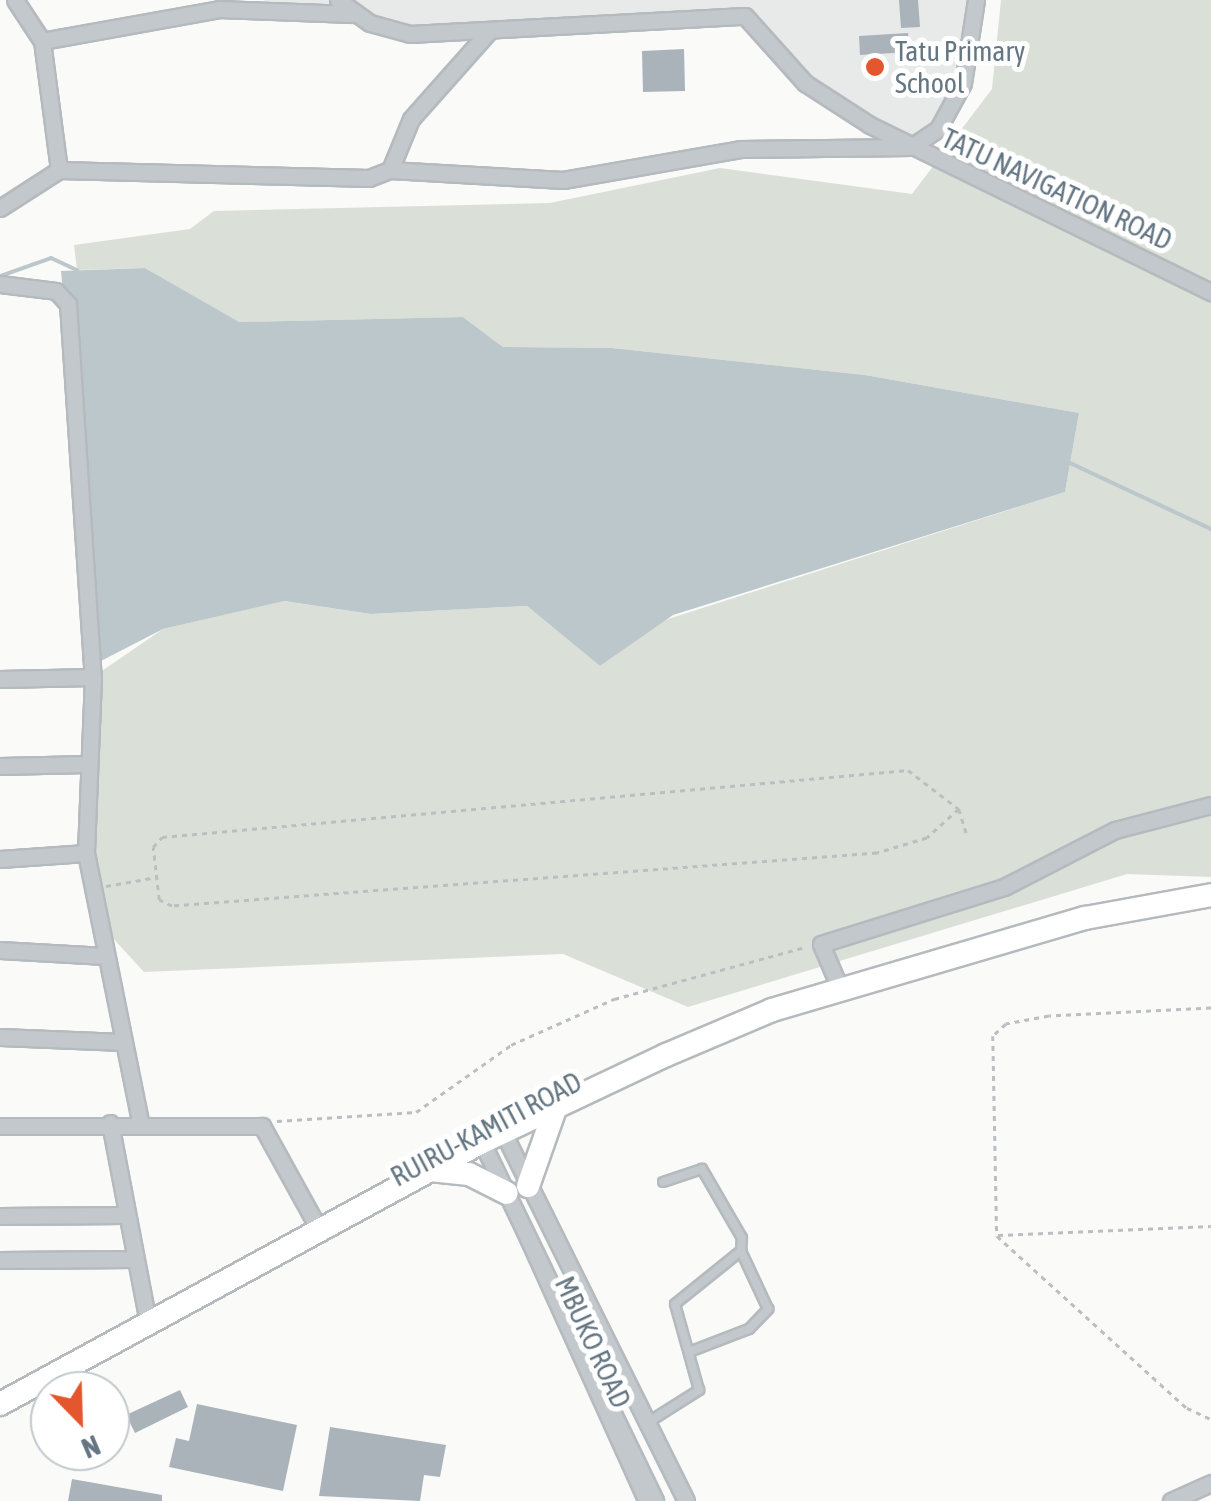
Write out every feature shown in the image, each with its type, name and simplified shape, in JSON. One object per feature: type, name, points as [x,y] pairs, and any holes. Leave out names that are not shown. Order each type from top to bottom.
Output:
[{"type":"main road","name":"RUIRU-KAMITI ROAD","points":[[0,1404],[640,1050],[1085,918],[1211,895]]},
{"type":"main road","name":"RUIRU-KAMITI ROAD","points":[[318,1228],[430,1170],[489,1131],[556,1106],[772,1010]]},
{"type":"main road","points":[[430,1170],[469,1174],[520,1200],[556,1106]]},
{"type":"street","points":[[15,0],[42,41],[59,170]]},
{"type":"street","name":"TATU NAVIGATION ROAD","points":[[338,0],[351,14],[410,34],[745,8],[805,83],[911,147],[1211,292]]},
{"type":"street","points":[[0,208],[59,170],[370,178],[390,170],[563,180],[740,149],[911,147],[938,129],[963,83],[976,0]]},
{"type":"street","points":[[42,41],[219,9],[351,14]]},
{"type":"street","points":[[390,170],[411,119],[490,30]]},
{"type":"street","points":[[3,284],[56,291],[68,304],[93,677],[86,853],[140,1121]]},
{"type":"street","points":[[0,679],[93,677]]},
{"type":"street","points":[[0,766],[88,764]]},
{"type":"street","points":[[841,991],[821,944],[1004,887],[1114,830],[1211,805]]},
{"type":"street","points":[[0,859],[86,853]]},
{"type":"street","points":[[0,950],[105,956]]},
{"type":"street","points":[[0,1037],[123,1042]]},
{"type":"street","points":[[0,1126],[140,1121],[262,1126],[318,1228]]},
{"type":"street","points":[[110,1123],[124,1215],[148,1322]]},
{"type":"street","points":[[489,1131],[655,1501]]},
{"type":"street","points":[[489,1131],[520,1200],[647,1423],[686,1501]]},
{"type":"street","points":[[0,1216],[124,1215]]},
{"type":"street","points":[[0,1260],[133,1259]]},
{"type":"street","points":[[1171,1501],[1211,1483]]},
{"type":"lane","points":[[664,1182],[702,1169],[768,1309],[749,1328],[689,1352]]},
{"type":"lane","name":"MBUKO ROAD","points":[[520,1200],[508,1219],[642,1501]]},
{"type":"lane","points":[[647,1423],[699,1390],[675,1304],[741,1251]]},
{"type":"path","points":[[959,809],[927,838],[877,852],[172,906],[159,900],[153,847],[162,837],[908,770],[959,809],[967,836]]},
{"type":"path","points":[[94,888],[158,877]]},
{"type":"path","points":[[262,1126],[416,1112],[510,1045],[614,1000],[821,944]]},
{"type":"path","points":[[1211,1008],[1049,1016],[998,1028],[997,1236],[1187,1408],[1211,1419]]},
{"type":"path","points":[[997,1236],[1211,1226]]},
{"type":"shaded area","name":"Tatu Primary School","points":[[263,0],[966,0],[978,12],[951,108],[911,147],[805,83],[745,16],[436,38],[305,17]]},
{"type":"shaded area","points":[[1001,0],[1211,0],[1211,877],[1127,874],[688,1007],[563,954],[144,972],[100,924],[88,785],[93,677],[163,629],[283,601],[371,614],[527,606],[600,666],[665,620],[1065,492],[1079,413],[865,375],[612,348],[503,347],[463,317],[238,322],[145,268],[77,270],[74,245],[190,229],[214,211],[550,203],[720,168],[912,194],[992,89]]},
{"type":"shaded area","points":[[145,268],[239,322],[463,317],[503,347],[612,348],[865,375],[1079,413],[1065,492],[673,615],[600,666],[527,606],[371,614],[284,601],[163,629],[97,663],[61,271]]},
{"type":"building","points":[[899,0],[918,0],[920,27],[901,28]]},
{"type":"building","points":[[908,33],[910,52],[860,55],[859,36]]},
{"type":"building","points":[[684,49],[685,91],[643,92],[642,51]]},
{"type":"building","points":[[180,1390],[188,1407],[135,1433],[130,1413]]},
{"type":"building","points":[[197,1404],[297,1425],[283,1491],[169,1467],[176,1438],[189,1441]]},
{"type":"building","points":[[330,1427],[446,1445],[440,1477],[424,1475],[420,1501],[319,1496]]},
{"type":"building","points":[[72,1479],[162,1495],[162,1501],[68,1501]]},
{"type":"waterway","points":[[0,276],[51,258],[77,270]]},
{"type":"waterway","points":[[1070,463],[1211,529]]},
{"type":"place","name":"Tatu Primary School","points":[[875,67]]}]
